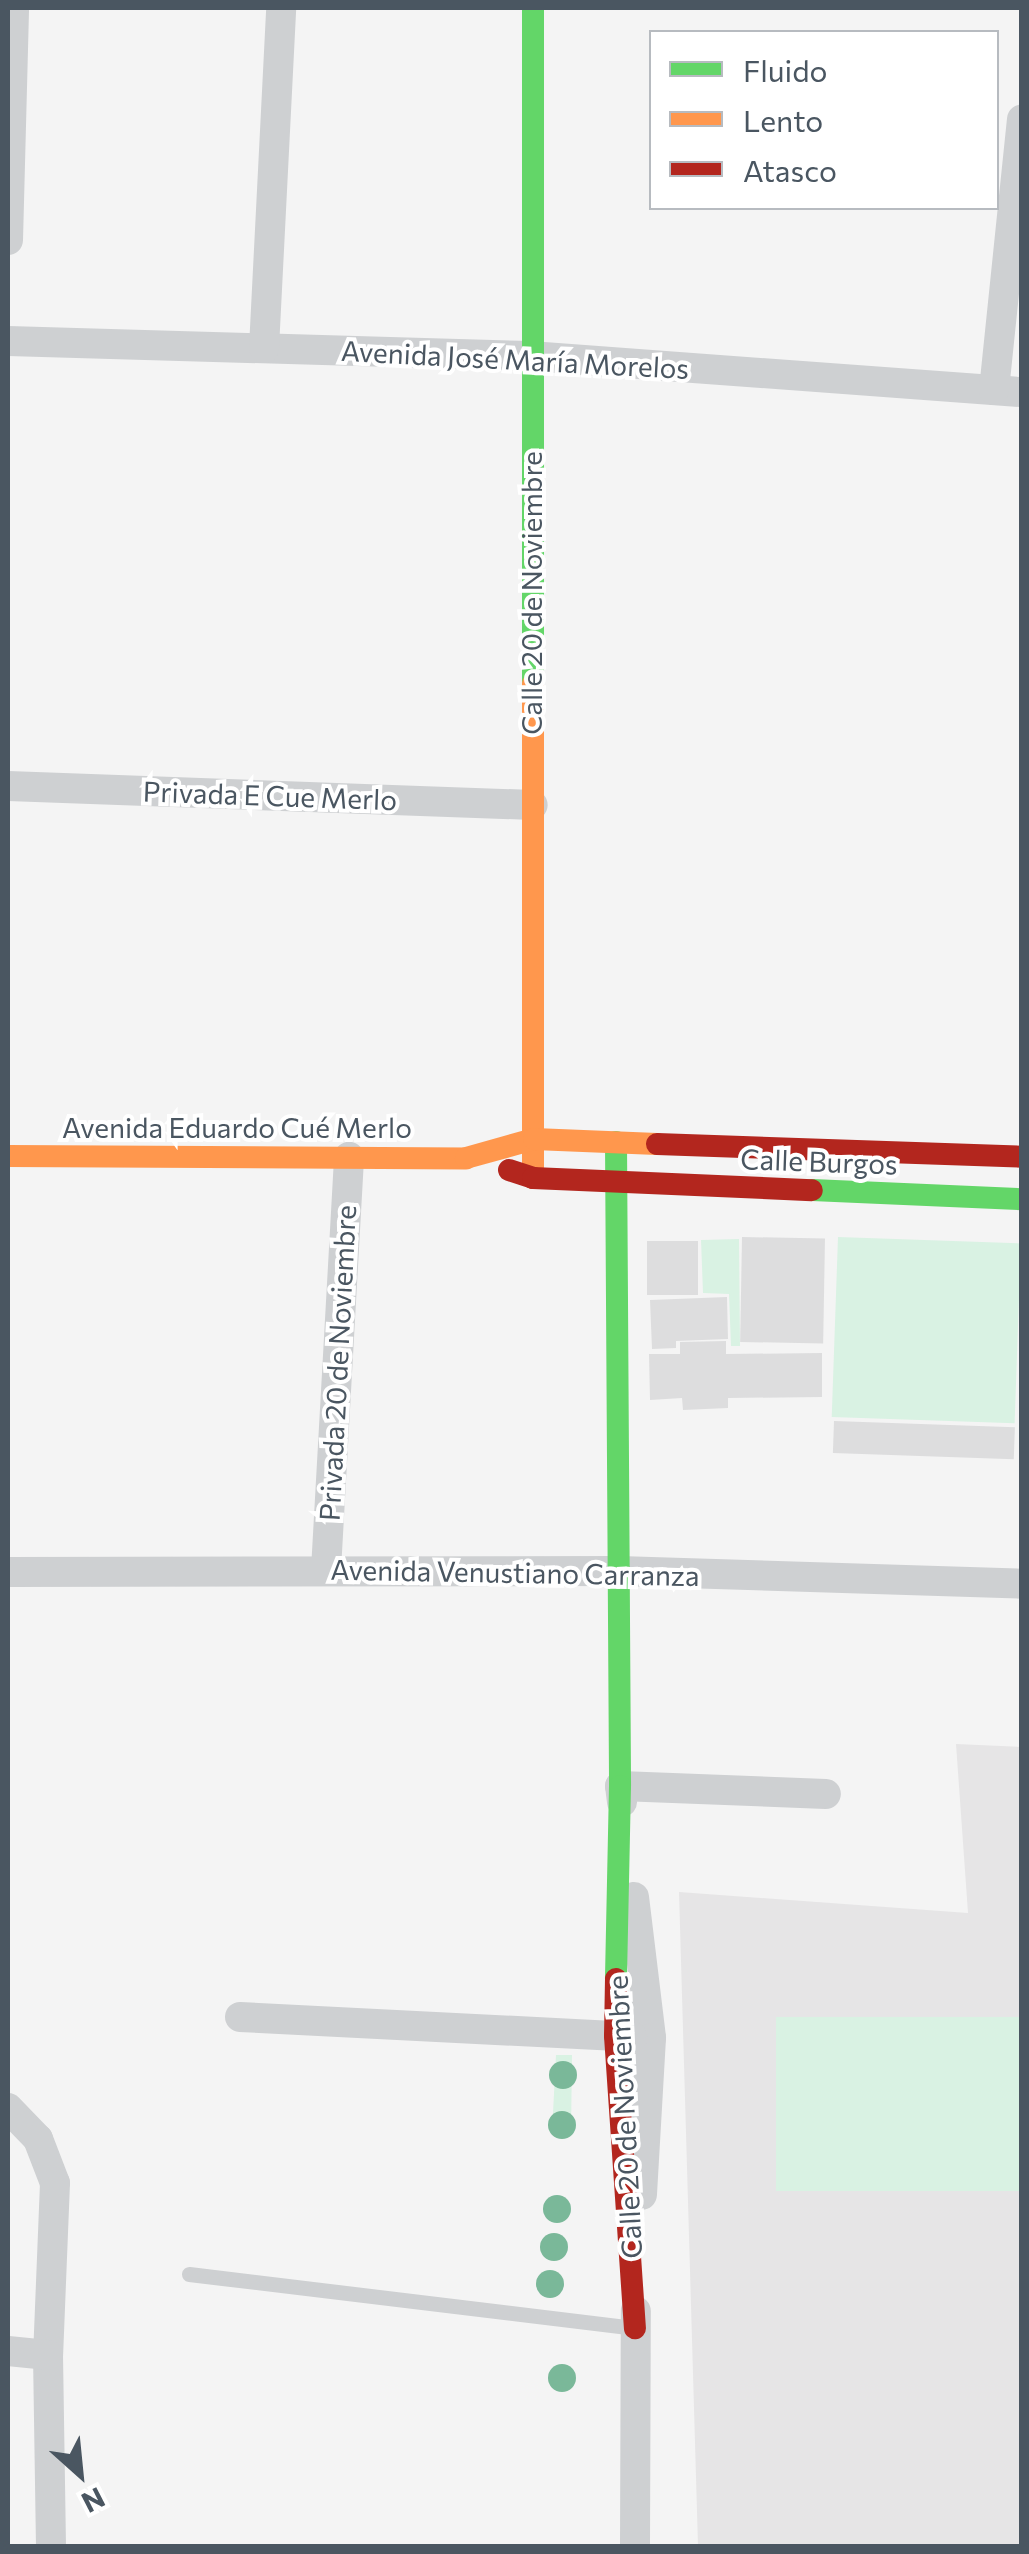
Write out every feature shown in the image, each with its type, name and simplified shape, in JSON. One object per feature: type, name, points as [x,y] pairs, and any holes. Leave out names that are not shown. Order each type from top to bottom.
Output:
[{"type":"street","points":[[8,240],[14,8]]},
{"type":"street","points":[[264,348],[281,8]]},
{"type":"street","name":"Calle 20 de Noviembre","points":[[533,8],[533,1178]]},
{"type":"street","points":[[1008,391],[1022,120]]},
{"type":"street","name":"Avenida José María Morelos","points":[[8,341],[530,356],[1008,391]]},
{"type":"street","name":"Privada E Cue Merlo","points":[[8,786],[533,805]]},
{"type":"street","name":"Avenida Eduardo Cué Merlo","points":[[8,1156],[466,1158],[534,1139],[616,1142]]},
{"type":"street","name":"Calle 20 de Noviembre","points":[[616,1142],[620,1786],[615,2036],[635,2328]]},
{"type":"street","name":"Calle Burgos","points":[[616,1142],[1022,1156]]},
{"type":"street","name":"Privada 20 de Noviembre","points":[[326,1570],[348,1157]]},
{"type":"street","name":"Avenida Eduardo Cué Merlo","points":[[466,1158],[533,1178],[614,1181]]},
{"type":"street","name":"Calle Burgos","points":[[614,1181],[1022,1199]]},
{"type":"street","name":"Avenida Venustiano Carranza","points":[[8,1572],[619,1571],[1022,1584]]},
{"type":"street","points":[[620,1786],[826,1794]]},
{"type":"street","name":"Calle 20 de Noviembre","points":[[620,1786],[650,2038],[635,2328],[635,2546]]},
{"type":"street","points":[[240,2017],[650,2038]]},
{"type":"street","points":[[8,2108],[38,2139],[55,2183],[48,2355],[52,2546]]},
{"type":"street","points":[[8,2351],[48,2355]]},
{"type":"lane","points":[[189,2274],[635,2328]]},
{"type":"shaded area","points":[[956,1744],[1021,1747],[1021,2546],[698,2546],[679,1892],[968,1913]]},
{"type":"green space","points":[[838,1237],[1021,1243],[1015,1423],[832,1417]]},
{"type":"green space","points":[[739,1239],[740,1346],[731,1346],[729,1294],[703,1293],[701,1240]]},
{"type":"green space","points":[[776,2017],[1021,2017],[1021,2191],[776,2191]]},
{"type":"green space","points":[[556,2055],[572,2055],[571,2134],[552,2132]]},
{"type":"building","points":[[742,1237],[825,1238],[823,1343],[740,1342]]},
{"type":"building","points":[[647,1241],[698,1241],[698,1295],[647,1295]]},
{"type":"building","points":[[727,1297],[728,1339],[676,1341],[676,1348],[652,1349],[650,1300]]},
{"type":"building","points":[[726,1341],[726,1354],[822,1353],[822,1397],[728,1398],[728,1408],[683,1410],[682,1398],[650,1400],[649,1354],[680,1354],[680,1342]]},
{"type":"building","points":[[834,1421],[1015,1427],[1014,1459],[833,1453]]},
{"type":"traffic: fast","points":[[533,8],[533,684]]},
{"type":"traffic: fast","points":[[616,1142],[620,1786],[616,1979]]},
{"type":"traffic: fast","points":[[812,1190],[1022,1199]]},
{"type":"traffic: slow","points":[[533,684],[533,1178]]},
{"type":"traffic: slow","points":[[8,1156],[466,1158],[534,1139],[657,1144]]},
{"type":"traffic: jam","points":[[657,1144],[1022,1157]]},
{"type":"traffic: jam","points":[[509,1170],[533,1178],[812,1190]]},
{"type":"traffic: jam","points":[[616,1979],[615,2036],[635,2328]]}]
